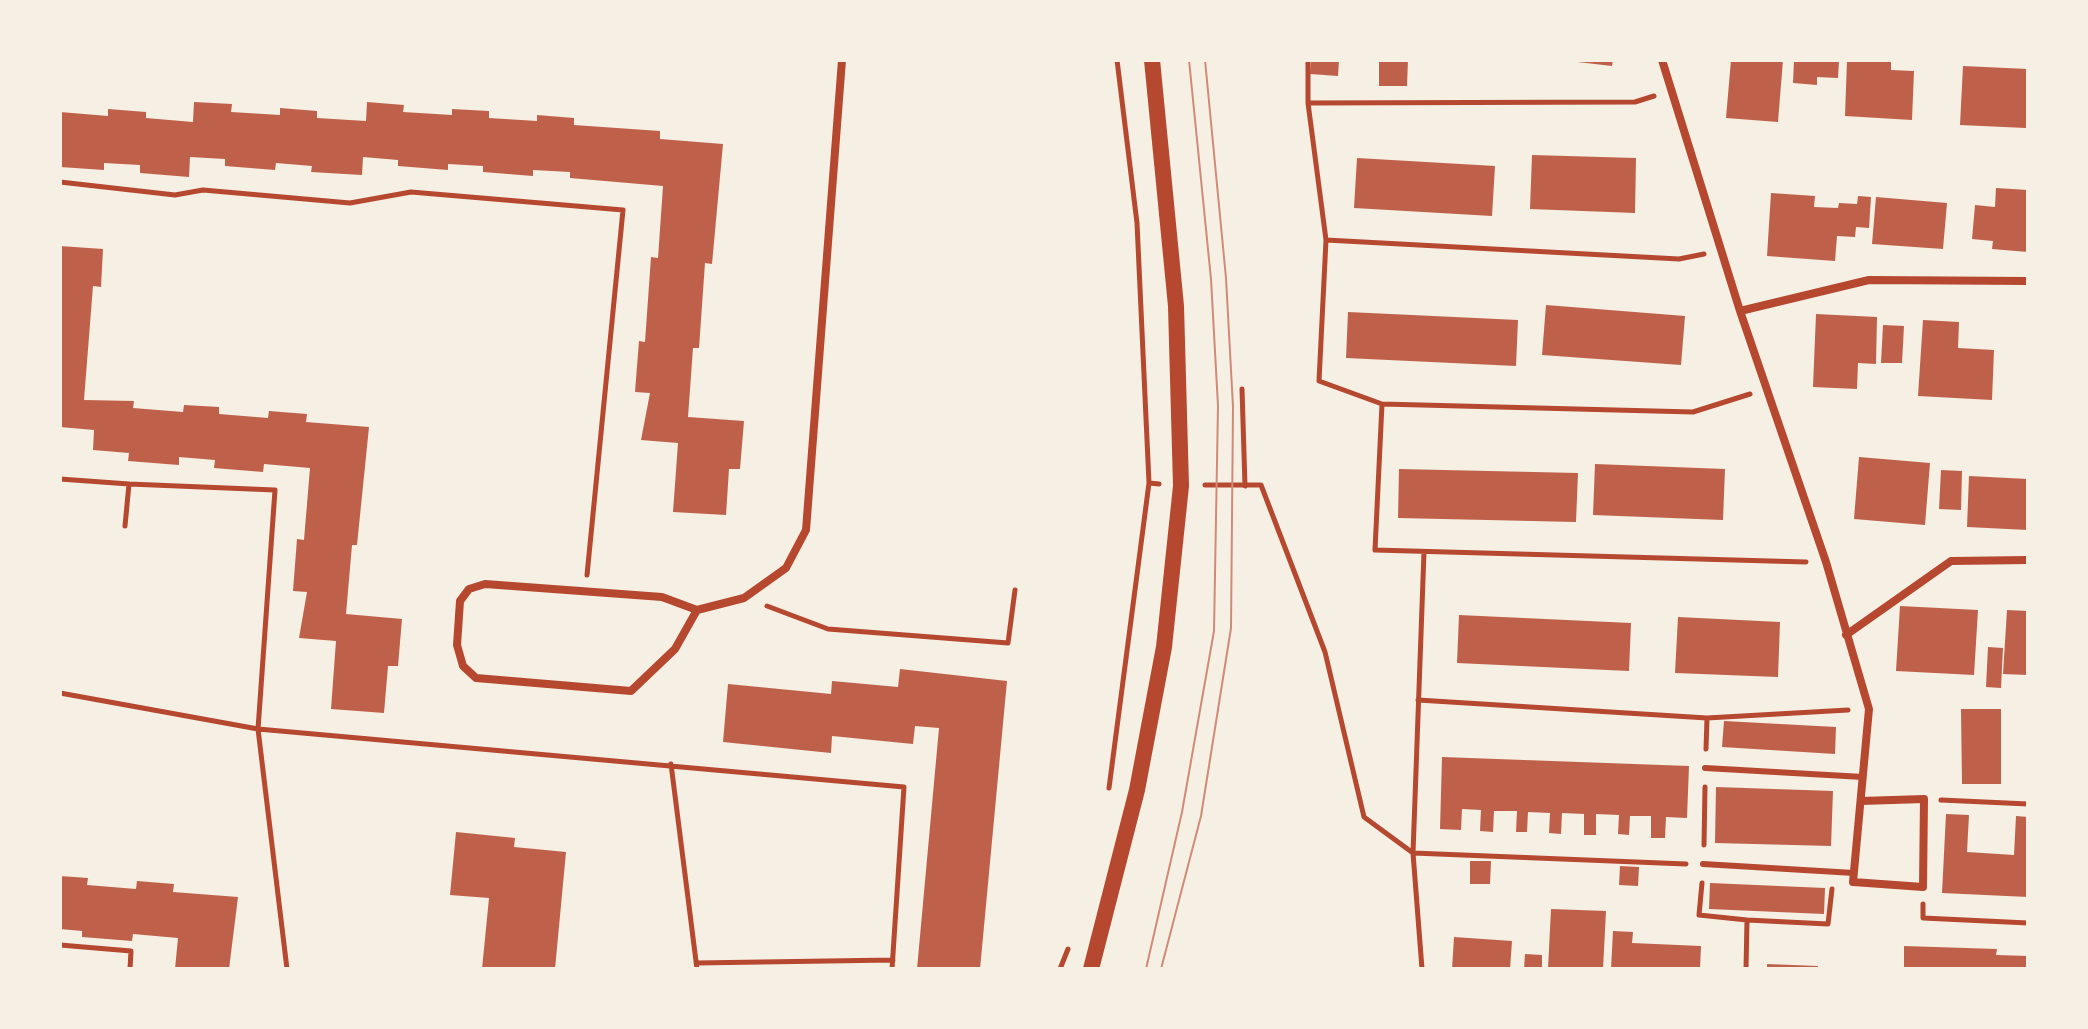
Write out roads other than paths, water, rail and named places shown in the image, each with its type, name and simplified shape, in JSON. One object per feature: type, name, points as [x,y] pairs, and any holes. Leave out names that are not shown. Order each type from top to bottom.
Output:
[{"type":"main road","points":[[1091,969],[1137,790],[1164,647],[1181,486],[1176,306],[1152,60]]},
{"type":"street","points":[[697,610],[675,649],[631,691],[476,678],[463,666],[457,645],[460,601],[469,589],[485,584],[662,597],[697,610],[744,598],[786,568],[806,530],[842,60]]},
{"type":"street","points":[[1662,60],[1720,250],[1826,562],[1869,709],[1853,882],[1923,887],[1924,799],[1861,801]]},
{"type":"street","points":[[1740,311],[1869,280],[2028,281]]},
{"type":"street","points":[[1846,635],[1951,561],[2028,560]]},
{"type":"lane","points":[[1705,768],[1863,777]]},
{"type":"lane","points":[[1703,864],[1854,873]]},
{"type":"tram line","points":[[1146,969],[1182,812],[1214,631],[1218,406],[1211,279],[1189,60]]},
{"type":"tram line","points":[[1161,969],[1201,816],[1231,628],[1233,407],[1226,278],[1205,60]]}]
